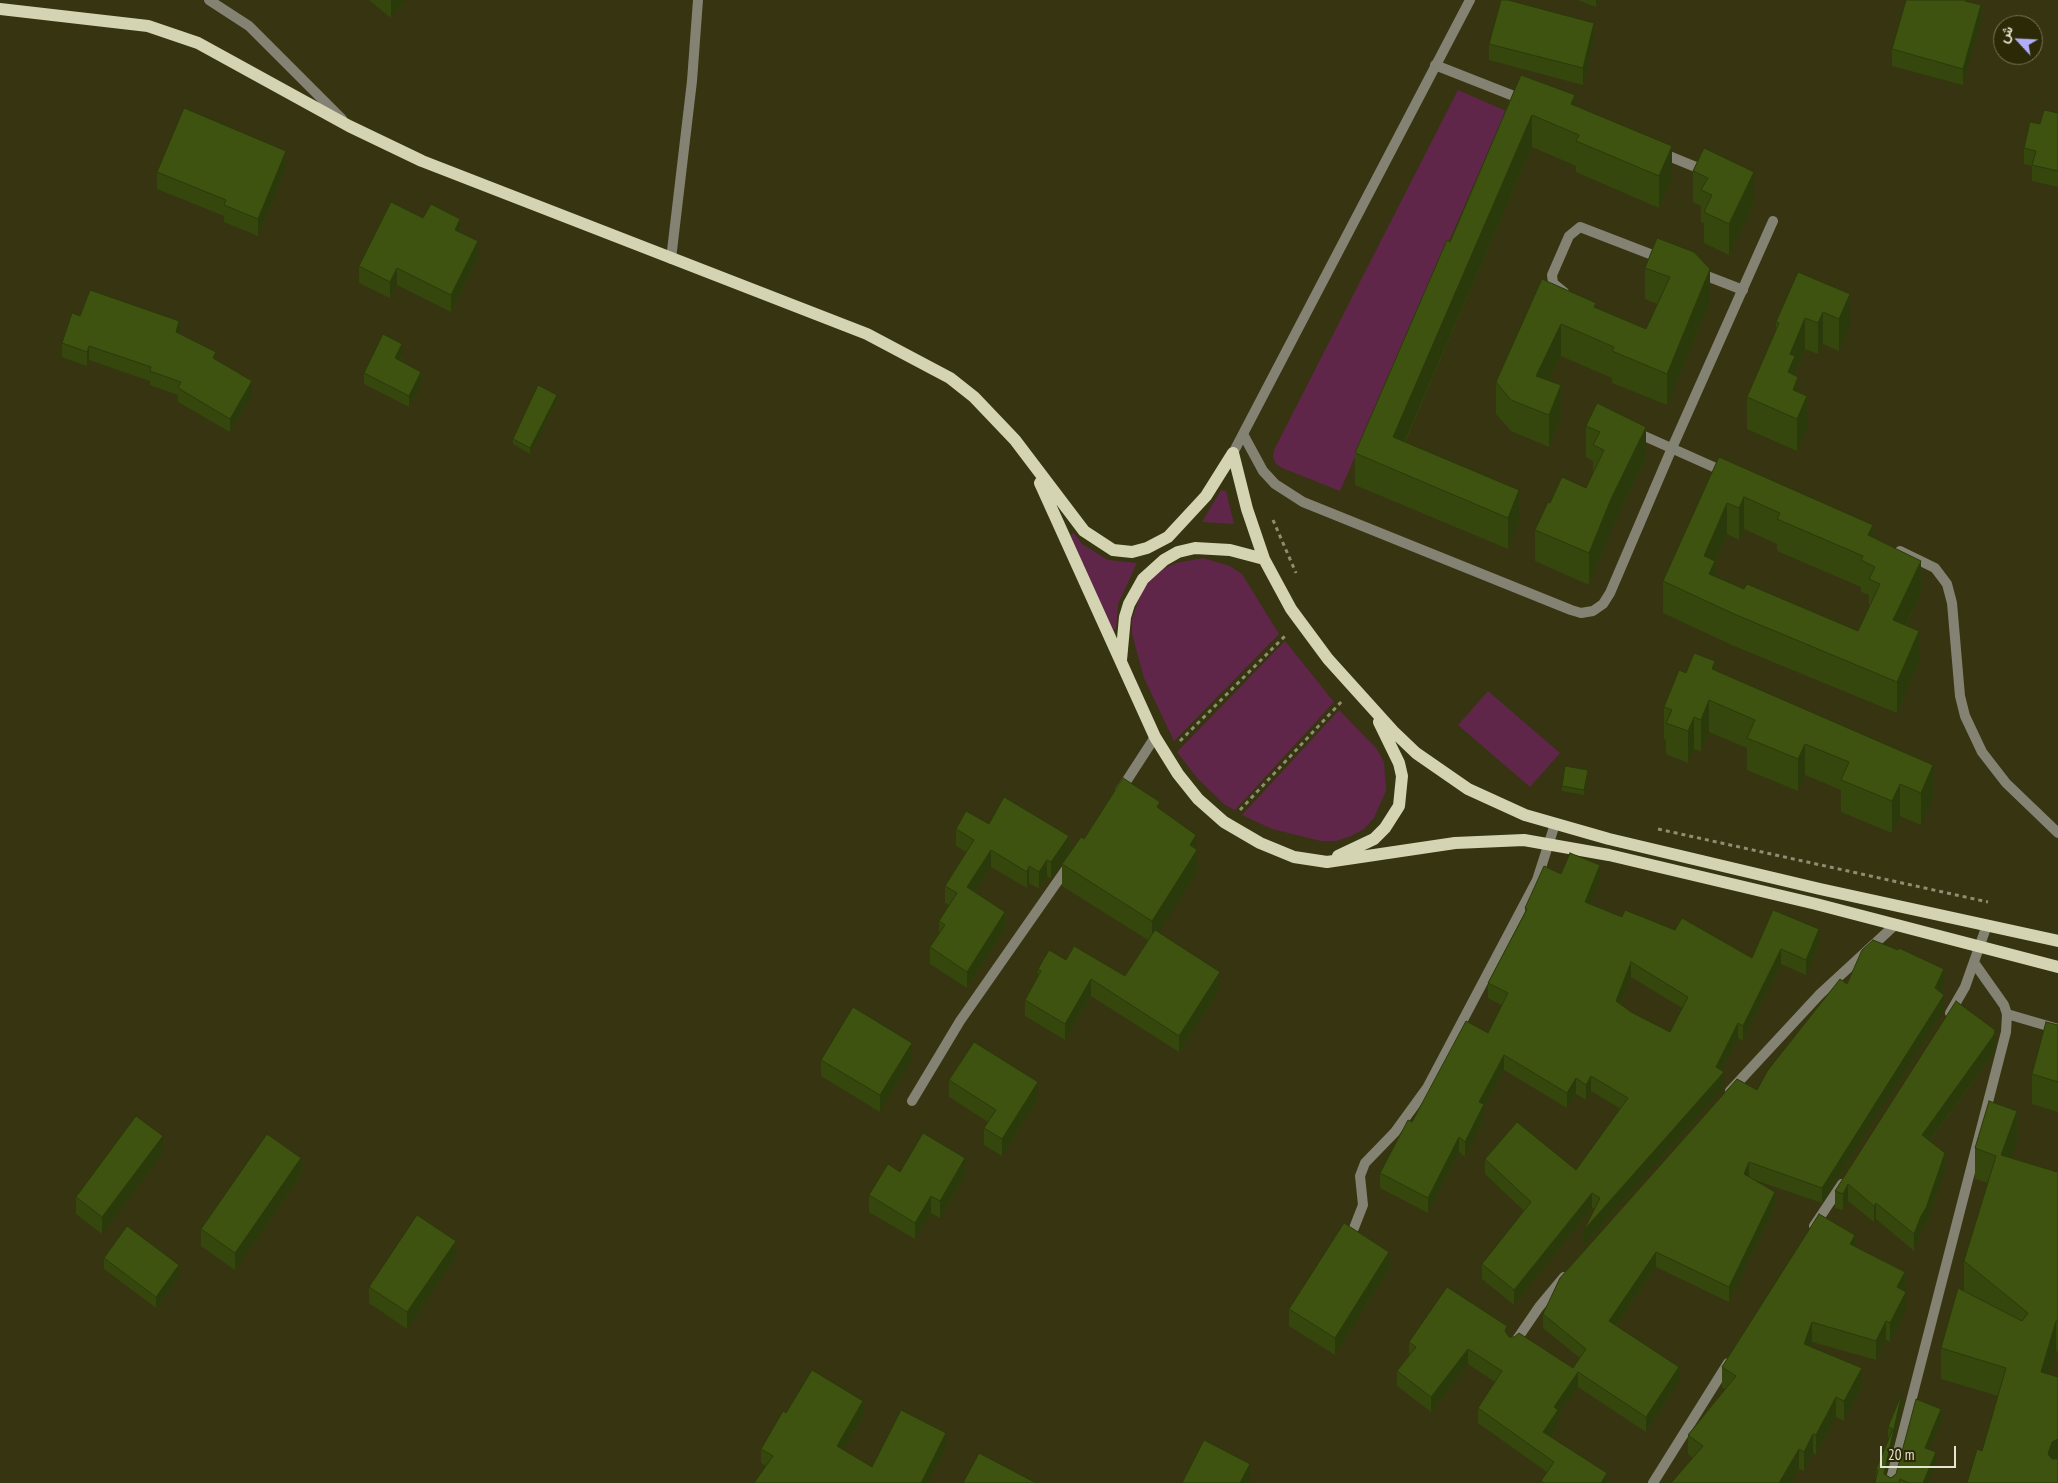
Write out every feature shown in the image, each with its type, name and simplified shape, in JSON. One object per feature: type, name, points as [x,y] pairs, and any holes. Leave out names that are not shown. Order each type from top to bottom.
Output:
[{"type":"main road","points":[[0,9],[148,26],[198,43],[349,126],[452,174],[867,334],[950,378],[995,418],[1084,531],[1113,550],[1132,552],[1147,548],[1168,537],[1206,496],[1233,453]]},
{"type":"main road","points":[[1233,453],[1247,509],[1264,559],[1300,621],[1328,659],[1416,753],[1468,789],[1525,815],[1555,824],[1820,888],[2058,941]]},
{"type":"main road","points":[[1032,465],[1155,737],[1198,799],[1228,824],[1260,843],[1294,857],[1327,862],[1490,840],[1524,840],[1550,844],[1610,855],[1896,924],[2058,967]]},
{"type":"main road","points":[[1168,537],[1178,552]]},
{"type":"main road","points":[[1121,660],[1125,617],[1135,590],[1152,570],[1178,552],[1195,548],[1230,550],[1264,559]]},
{"type":"main road","points":[[1327,862],[1374,839],[1385,828],[1399,806],[1402,776],[1399,763],[1372,707]]},
{"type":"street","points":[[209,0],[248,26],[349,126]]},
{"type":"street","points":[[671,259],[692,81],[698,0]]},
{"type":"street","points":[[1233,453],[1244,436],[1470,0]]},
{"type":"street","points":[[1435,65],[1534,104]]},
{"type":"street","points":[[1652,150],[1716,175]]},
{"type":"street","points":[[1244,436],[1263,471],[1275,484],[1303,502],[1581,613],[1593,611],[1603,604],[1610,594],[1672,448],[1773,221]]},
{"type":"street","points":[[1576,298],[1559,289],[1552,279],[1569,236],[1580,227],[1743,290]]},
{"type":"street","points":[[1628,428],[1735,477]]},
{"type":"street","points":[[1890,546],[1926,563],[1942,575],[1947,584],[1952,603],[1960,696],[1972,734],[1993,768],[2058,833]]},
{"type":"street","points":[[1113,802],[1155,737]]},
{"type":"street","points":[[1354,1228],[1362,1211],[1360,1176],[1365,1163],[1395,1132],[1427,1088],[1537,880],[1555,824]]},
{"type":"street","points":[[912,1101],[960,1021],[1074,858]]},
{"type":"street","points":[[1721,1101],[1820,994],[1896,924]]},
{"type":"street","points":[[1942,1026],[1965,987],[1987,925]]},
{"type":"street","points":[[1890,1483],[2004,1042],[2007,1014],[2004,1005],[1974,964]]},
{"type":"street","points":[[2007,1014],[2058,1029]]},
{"type":"street","points":[[1810,1232],[1850,1172]]},
{"type":"street","points":[[1512,1346],[1538,1307],[1570,1270]]},
{"type":"street","points":[[1654,1483],[1732,1358]]},
{"type":"path","points":[[1273,520],[1300,580]]},
{"type":"path","points":[[1166,755],[1300,621]]},
{"type":"path","points":[[1228,824],[1354,688]]},
{"type":"path","points":[[1651,827],[1988,902]]},
{"type":"shaded area","points":[[1458,90],[1506,111],[1340,491],[1282,468],[1276,464],[1273,457],[1274,450]]},
{"type":"shaded area","points":[[1221,490],[1226,491],[1234,524],[1202,522]]},
{"type":"shaded area","points":[[1074,533],[1082,544],[1108,560],[1137,563],[1118,604],[1116,629],[1113,630],[1070,535]]},
{"type":"shaded area","points":[[1203,558],[1230,566],[1242,574],[1279,634],[1174,741],[1144,678],[1132,634],[1132,619],[1142,590],[1151,579],[1163,569],[1176,563]]},
{"type":"shaded area","points":[[1285,641],[1334,702],[1235,810],[1225,805],[1198,779],[1177,752]]},
{"type":"shaded area","points":[[1488,691],[1560,753],[1530,787],[1458,725]]},
{"type":"shaded area","points":[[1339,710],[1377,749],[1384,762],[1386,791],[1374,818],[1364,829],[1336,841],[1321,841],[1272,829],[1242,815]]},
{"type":"building","points":[[1501,0],[1508,0],[1594,23],[1583,68],[1489,44]]},
{"type":"building","points":[[1906,0],[1966,0],[1981,5],[1963,69],[1892,49]]},
{"type":"building","points":[[1521,75],[1575,95],[1571,104],[1672,146],[1659,176],[1576,141],[1579,135],[1532,115],[1393,437],[1519,490],[1508,518],[1355,453],[1447,240],[1450,242]]},
{"type":"building","points":[[184,108],[286,151],[258,219],[224,205],[226,200],[157,172]]},
{"type":"building","points":[[2044,110],[2058,113],[2058,171],[2032,165],[2036,151],[2024,148],[2030,122],[2040,124]]},
{"type":"building","points":[[1704,148],[1754,172],[1729,224],[1704,212],[1712,195],[1701,190],[1708,178],[1693,171]]},
{"type":"building","points":[[391,202],[423,218],[431,204],[460,219],[455,230],[478,241],[451,295],[397,268],[390,282],[359,266]]},
{"type":"building","points":[[1657,238],[1694,252],[1710,269],[1667,374],[1612,351],[1614,347],[1561,324],[1536,376],[1561,385],[1549,415],[1511,400],[1496,382],[1542,279],[1596,303],[1594,307],[1646,329],[1670,277],[1645,268]]},
{"type":"building","points":[[1798,272],[1850,294],[1839,319],[1823,312],[1818,323],[1805,318],[1790,354],[1795,356],[1788,372],[1798,377],[1793,390],[1807,396],[1797,419],[1747,397],[1779,323],[1776,322]]},
{"type":"building","points":[[90,290],[179,321],[176,332],[216,352],[213,358],[252,381],[230,419],[178,388],[181,382],[150,371],[151,367],[89,346],[87,352],[62,343],[72,313],[80,316]]},
{"type":"building","points":[[383,334],[402,344],[395,358],[421,372],[409,396],[364,373]]},
{"type":"building","points":[[538,385],[557,395],[530,448],[513,439]]},
{"type":"building","points":[[1597,403],[1646,427],[1611,499],[1589,553],[1535,530],[1562,477],[1586,488],[1604,450],[1593,445],[1600,432],[1586,426]]},
{"type":"building","points":[[1719,457],[1873,525],[1868,535],[1921,561],[1893,620],[1919,631],[1897,682],[1734,614],[1663,581]],"holes":[[[1744,497],[1780,513],[1777,519],[1863,556],[1861,560],[1875,567],[1869,579],[1880,584],[1858,631],[1747,584],[1744,589],[1709,574],[1715,561],[1704,556],[1727,503],[1739,508]]]},
{"type":"building","points":[[1694,653],[1715,661],[1712,669],[1933,765],[1921,793],[1900,784],[1892,801],[1841,780],[1849,762],[1805,744],[1798,759],[1747,738],[1755,720],[1709,700],[1701,720],[1694,717],[1688,731],[1666,723],[1672,710],[1664,707],[1679,670],[1686,673]]},
{"type":"building","points":[[1565,766],[1588,770],[1584,790],[1562,786]]},
{"type":"building","points":[[1123,778],[1160,802],[1157,807],[1196,835],[1190,845],[1197,850],[1152,921],[1062,864],[1081,837],[1084,839]]},
{"type":"building","points":[[1004,797],[1069,836],[1051,862],[1047,860],[1039,872],[1029,866],[1027,872],[991,850],[967,887],[1005,912],[967,972],[930,947],[945,925],[939,921],[957,893],[945,886],[974,840],[956,829],[966,811],[989,824]]},
{"type":"building","points":[[1570,853],[1600,865],[1585,902],[1622,917],[1625,910],[1675,930],[1682,918],[1752,958],[1773,910],[1819,929],[1806,960],[1781,949],[1743,1026],[1738,1023],[1716,1067],[1724,1072],[1584,1230],[1600,1198],[1592,1193],[1514,1290],[1482,1264],[1531,1202],[1485,1159],[1517,1122],[1576,1170],[1628,1098],[1591,1076],[1586,1085],[1576,1078],[1567,1093],[1504,1055],[1479,1102],[1484,1104],[1465,1142],[1459,1137],[1428,1198],[1380,1173],[1408,1120],[1412,1122],[1466,1021],[1488,1033],[1508,993],[1488,983],[1527,909],[1525,908],[1544,866],[1561,874]],"holes":[[[1631,962],[1688,997],[1670,1032],[1631,1012],[1616,1001]]]},
{"type":"building","points":[[1155,930],[1220,972],[1179,1036],[1091,979],[1065,1024],[1025,1000],[1041,971],[1038,969],[1049,950],[1066,960],[1074,946],[1125,976]]},
{"type":"building","points":[[1873,940],[1898,950],[1899,948],[1944,969],[1935,988],[1944,995],[1822,1188],[1749,1162],[1744,1174],[1775,1192],[1729,1287],[1656,1252],[1609,1321],[1679,1367],[1646,1417],[1578,1372],[1554,1407],[1558,1410],[1543,1432],[1607,1473],[1601,1483],[1545,1483],[1541,1481],[1554,1462],[1478,1408],[1502,1371],[1468,1349],[1431,1397],[1397,1371],[1416,1347],[1409,1342],[1447,1287],[1507,1326],[1505,1331],[1509,1337],[1514,1337],[1519,1333],[1573,1368],[1586,1349],[1543,1314],[1560,1278],[1737,1079],[1757,1090],[1768,1070],[1840,979],[1847,984],[1862,950]]},
{"type":"building","points":[[1956,1001],[1995,1030],[1994,1035],[1922,1135],[1945,1153],[1926,1208],[1914,1234],[1876,1203],[1874,1206],[1848,1184],[1843,1194],[1835,1191]]},
{"type":"building","points":[[853,1007],[912,1043],[880,1095],[821,1060]]},
{"type":"building","points":[[2046,1022],[2058,1025],[2058,1082],[2032,1074]]},
{"type":"building","points":[[974,1042],[1038,1082],[1002,1139],[984,1128],[996,1110],[949,1080]]},
{"type":"building","points":[[1989,1101],[2017,1111],[2001,1155],[2057,1172],[2058,1167],[2058,1321],[2056,1321],[2041,1372],[2058,1377],[2058,1439],[2052,1442],[2048,1454],[2052,1459],[2058,1458],[2058,1483],[1967,1483],[1977,1449],[1982,1451],[2006,1368],[1941,1348],[1958,1288],[2022,1321],[2028,1313],[1964,1261],[1996,1156],[1975,1148]]},
{"type":"building","points":[[136,1116],[163,1136],[102,1217],[76,1197]]},
{"type":"building","points":[[923,1133],[965,1158],[940,1201],[931,1196],[915,1223],[869,1195],[888,1164],[900,1172]]},
{"type":"building","points":[[267,1134],[301,1158],[235,1253],[201,1229]]},
{"type":"building","points":[[1819,1214],[1855,1235],[1850,1244],[1905,1272],[1897,1287],[1906,1292],[1890,1323],[1886,1321],[1876,1341],[1812,1322],[1804,1344],[1862,1368],[1844,1401],[1836,1397],[1816,1435],[1813,1434],[1804,1452],[1799,1449],[1779,1483],[1671,1483],[1703,1446],[1688,1435],[1736,1376],[1722,1367]]},
{"type":"building","points":[[417,1215],[456,1241],[407,1312],[369,1287]]},
{"type":"building","points":[[1344,1223],[1389,1252],[1335,1338],[1289,1309]]},
{"type":"building","points":[[127,1226],[179,1265],[156,1297],[104,1258]]},
{"type":"building","points":[[812,1370],[863,1401],[837,1446],[872,1467],[901,1410],[946,1433],[921,1483],[754,1483],[773,1456],[761,1449],[783,1411],[786,1413]]},
{"type":"building","points":[[1902,1393],[1884,1474],[1891,1478],[1896,1474],[1916,1399],[1941,1409],[1925,1448],[1936,1452],[1923,1483],[1909,1483],[1900,1479],[1899,1483],[1875,1483],[1878,1470],[1876,1469],[1893,1429],[1888,1427]]},
{"type":"building","points":[[1204,1440],[1250,1464],[1240,1483],[1182,1483]]},
{"type":"building","points":[[979,1453],[1036,1483],[963,1483]]}]
